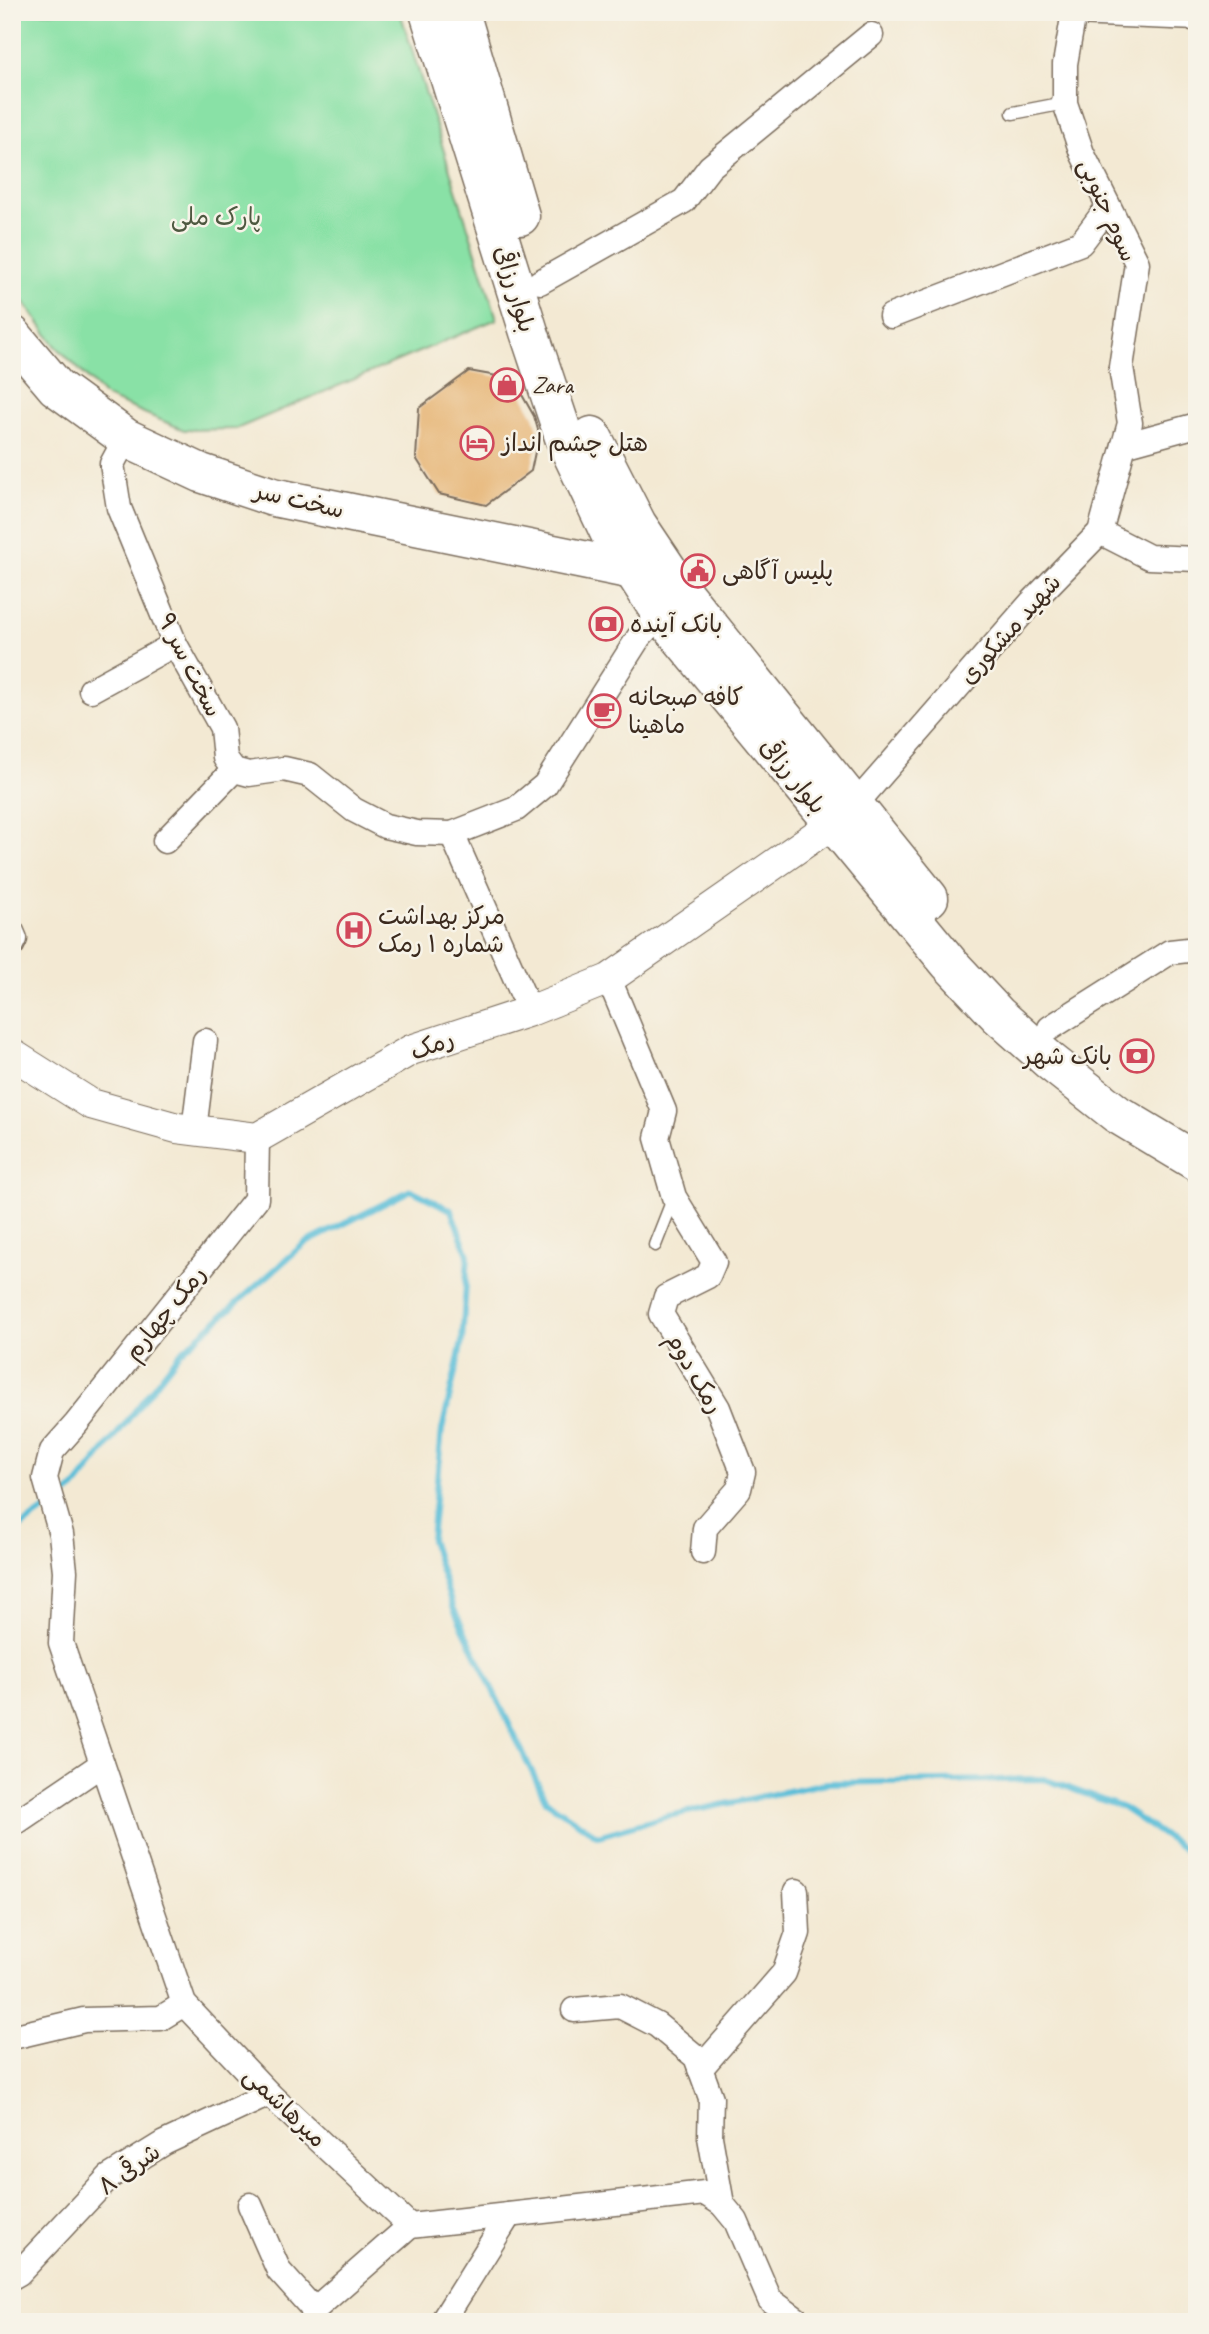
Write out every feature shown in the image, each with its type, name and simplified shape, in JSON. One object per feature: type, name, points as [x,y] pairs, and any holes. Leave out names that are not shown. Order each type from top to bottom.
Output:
[{"type":"main road","name":"بلوار رزاقی","points":[[429,12],[564,437],[611,536],[643,561],[673,606],[843,815],[949,963],[998,1015],[1051,1062],[1117,1114],[1197,1162]]},
{"type":"main road","name":"بلوار رزاقی","points":[[460,12],[540,282],[587,428],[637,524],[643,561]]},
{"type":"main road","name":"سخت سر","points":[[12,335],[56,387],[126,438],[201,473],[273,497],[643,561]]},
{"type":"main road","name":"بلوار رزاقی","points":[[843,815],[1016,997],[1050,1028],[1132,1093],[1197,1133]]},
{"type":"street","points":[[1074,13],[1197,18]]},
{"type":"street","name":"سوم جنوبی","points":[[1074,13],[1065,64],[1065,103],[1082,153],[1137,263],[1121,368],[1130,423],[1100,532]]},
{"type":"street","points":[[540,282],[684,201],[710,167],[871,35]]},
{"type":"street","points":[[891,316],[1081,243],[1108,207]]},
{"type":"street","points":[[1124,445],[1197,425]]},
{"type":"street","name":"سخت سر ۹","points":[[126,438],[112,464],[119,508],[176,643],[222,728],[225,758],[234,770]]},
{"type":"street","points":[[1100,532],[1149,557],[1197,559]]},
{"type":"street","name":"شهید مشکوری","points":[[843,815],[1032,602],[1100,532]]},
{"type":"street","points":[[165,841],[234,770],[249,774],[284,769],[310,775],[354,810],[385,826],[418,833],[452,834],[516,808],[545,785],[639,637],[673,606]]},
{"type":"street","points":[[91,690],[176,643]]},
{"type":"street","name":"رمک","points":[[257,1138],[411,1050],[530,1011],[609,979],[843,815]]},
{"type":"street","points":[[452,834],[530,1011]]},
{"type":"street","points":[[12,932],[15,939],[12,945]]},
{"type":"street","points":[[1050,1028],[1170,952],[1197,949]]},
{"type":"street","name":"رمک دوم","points":[[609,979],[664,1111],[657,1138],[674,1197],[714,1262],[708,1276],[666,1297],[662,1314],[718,1408],[743,1472],[739,1489],[705,1528],[704,1552]]},
{"type":"street","points":[[194,1130],[205,1041]]},
{"type":"street","points":[[12,1055],[91,1104],[177,1128],[257,1138]]},
{"type":"street","name":"رمک چهارم","points":[[45,1478],[52,1451],[256,1199],[257,1138]]},
{"type":"street","name":"میرهاشمی","points":[[45,1478],[61,1534],[65,1571],[61,1643],[184,2004],[269,2094],[410,2226]]},
{"type":"street","points":[[12,1825],[102,1764]]},
{"type":"street","points":[[700,2069],[784,1973],[798,1933],[796,1891]]},
{"type":"street","points":[[12,2038],[84,2020],[161,2018],[184,2004]]},
{"type":"street","points":[[574,2010],[620,2006],[657,2025],[696,2057],[711,2098],[710,2137],[722,2204]]},
{"type":"street","name":"شرقی ۸","points":[[12,2277],[19,2273],[109,2177],[164,2143],[269,2094]]},
{"type":"street","points":[[250,2205],[279,2271],[313,2316],[410,2226],[705,2193],[722,2204],[736,2221],[770,2300],[800,2322]]},
{"type":"street","points":[[442,2322],[509,2215]]},
{"type":"lane","points":[[1013,113],[1065,103]]},
{"type":"lane","points":[[655,1245],[674,1197]]},
{"type":"green space","name":"پارک ملی","points":[[12,12],[400,12],[497,319],[236,429],[184,430],[106,397],[55,345],[12,285]]},
{"type":"building","name":"هتل چشم انداز","points":[[469,371],[513,379],[534,416],[539,433],[531,471],[486,505],[439,494],[416,458],[419,408]]},
{"type":"waterway","points":[[56,1502],[75,1488],[180,1353],[304,1244],[411,1190],[451,1210],[468,1255],[462,1342],[442,1430],[431,1540],[452,1605],[546,1801],[598,1836],[668,1816],[827,1783],[1044,1779],[1121,1807],[1197,1858]]},
{"type":"waterway","points":[[12,1533],[48,1508]]},
{"type":"place","name":"Zara","points":[[507,385]]},
{"type":"place","name":"هتل چشم انداز","points":[[477,443]]},
{"type":"place","name":"پلیس آگاهی","points":[[698,571]]},
{"type":"place","name":"بانک آینده","points":[[606,624]]},
{"type":"place","name":"کافه صبحانه ماهینا","points":[[604,711]]},
{"type":"place","name":"مرکز بهداشت شماره ۱ رمک","points":[[354,930]]},
{"type":"place","name":"بانک شهر","points":[[1137,1056]]}]
